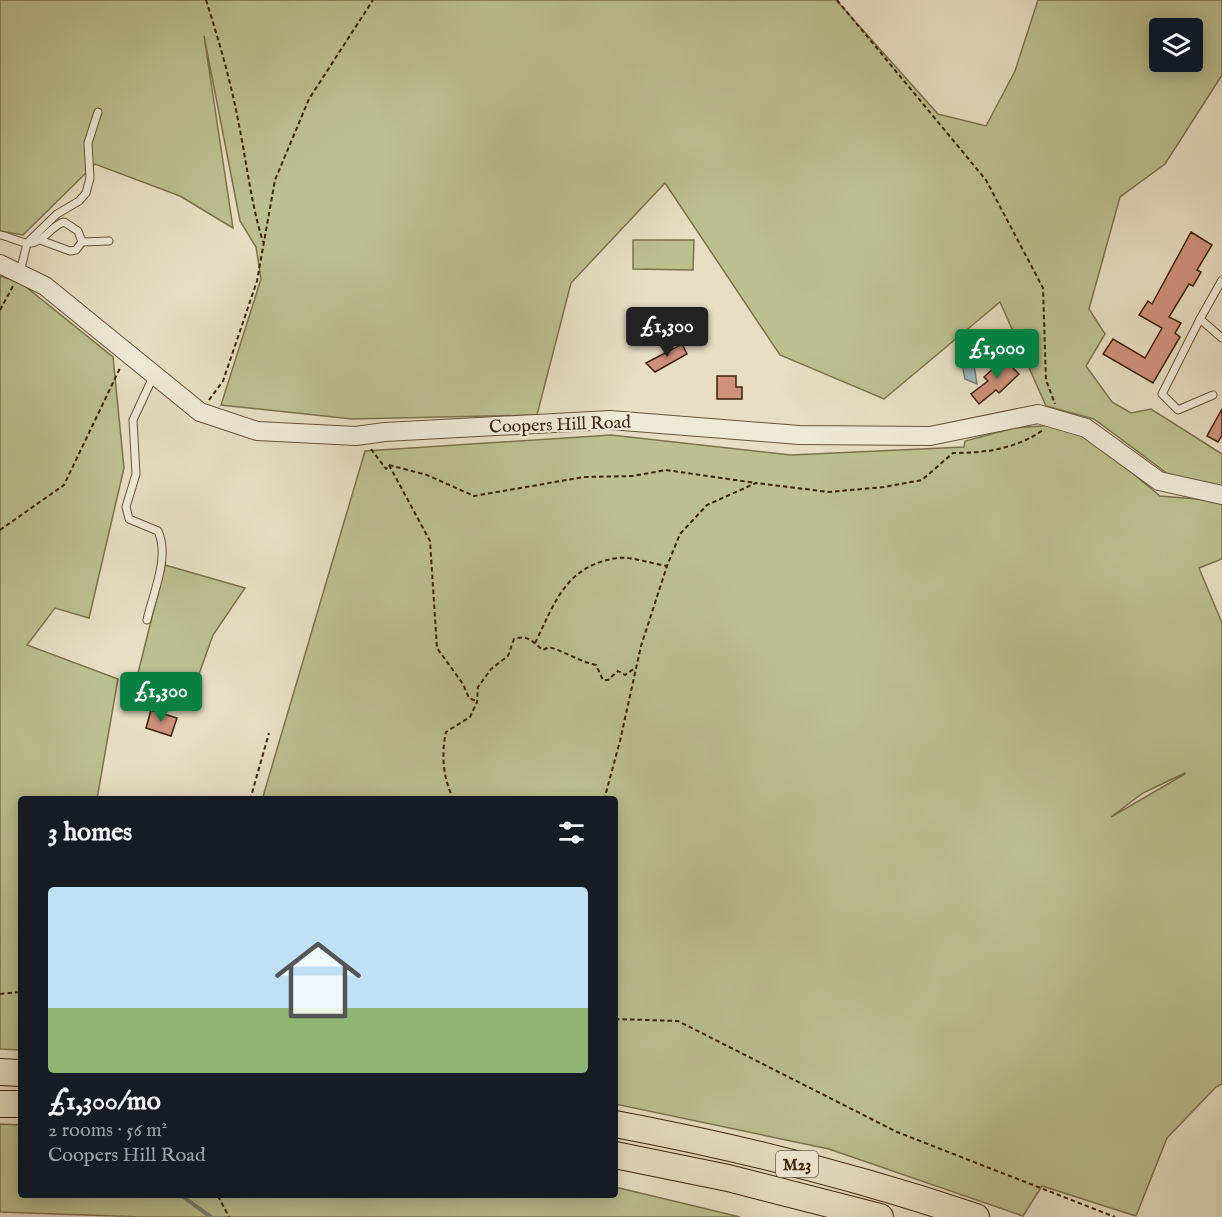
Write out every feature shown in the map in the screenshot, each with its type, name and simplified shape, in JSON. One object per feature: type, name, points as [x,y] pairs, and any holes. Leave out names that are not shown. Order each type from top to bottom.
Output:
[{"type":"highway","points":[[0,1072],[18,1073]]},
{"type":"highway","points":[[0,1104],[18,1104]]},
{"type":"highway","name":"M23","points":[[618,1125],[727,1145],[890,1188],[976,1217]]},
{"type":"highway","name":"M23","points":[[618,1156],[728,1178],[880,1217]]},
{"type":"street","name":"Coopers Hill Road","points":[[0,264],[45,286],[200,412],[257,431],[356,436],[385,432],[610,420],[799,435],[930,436],[1038,414],[1086,428],[1159,481],[1222,495]]},
{"type":"lane","points":[[20,273],[27,243],[57,214],[79,201],[86,193],[90,178],[88,143],[98,112]]},
{"type":"lane","points":[[0,235],[27,243],[40,240],[64,222],[78,231],[82,242]]},
{"type":"lane","points":[[40,240],[70,251],[76,250],[82,242]]},
{"type":"lane","points":[[82,242],[108,241]]},
{"type":"lane","points":[[1213,395],[1178,410],[1162,394],[1222,280]]},
{"type":"lane","points":[[1200,319],[1222,338]]},
{"type":"lane","points":[[147,620],[163,555],[163,542],[158,531],[149,525],[129,519],[126,507],[136,474],[133,420],[154,375]]},
{"type":"path","points":[[206,0],[224,59],[239,125],[251,201],[263,245]]},
{"type":"path","points":[[200,412],[223,381],[257,281],[275,180],[309,99],[373,0]]},
{"type":"path","points":[[389,465],[427,475],[474,495],[584,477],[633,477],[666,470],[829,492],[884,488],[922,480],[953,453],[984,453],[1028,440],[1060,420],[1046,380],[1043,288],[1006,213],[986,180],[837,0]]},
{"type":"path","points":[[0,310],[20,273]]},
{"type":"path","points":[[0,530],[64,486],[127,352]]},
{"type":"path","points":[[371,450],[386,469],[389,465]]},
{"type":"path","points":[[389,465],[430,541],[437,648],[463,684],[469,698],[477,702]]},
{"type":"path","points":[[604,796],[620,741],[636,668],[667,566],[680,534],[707,505],[756,483]]},
{"type":"path","points":[[535,644],[553,602],[567,583],[586,569],[618,558],[667,566]]},
{"type":"path","points":[[452,796],[445,782],[442,749],[446,732],[471,717],[477,702],[478,687],[491,669],[508,656],[514,639],[522,636],[543,650],[549,647],[567,652],[575,660],[596,665],[603,680],[608,680],[618,671],[625,675],[636,668]]},
{"type":"path","points":[[251,796],[268,733]]},
{"type":"path","points":[[0,994],[18,992]]},
{"type":"path","points":[[618,1018],[678,1021],[897,1132],[1115,1217]]},
{"type":"path","points":[[219,1198],[228,1217]]},
{"type":"green space","points":[[0,0],[836,0],[938,114],[986,126],[1015,71],[1038,0],[1222,0],[1222,75],[1165,164],[1120,197],[1089,309],[1105,334],[1086,366],[1112,402],[1131,413],[1151,409],[1222,454],[1222,491],[1168,474],[1094,419],[1046,406],[1000,302],[884,399],[780,355],[665,183],[571,283],[537,415],[352,419],[221,405],[261,279],[256,247],[240,221],[204,36],[233,228],[180,196],[95,164],[23,235],[0,231]]},
{"type":"green space","points":[[633,240],[694,240],[693,270],[633,269]]},
{"type":"green space","points":[[0,276],[21,283],[113,357],[124,468],[89,618],[55,608],[27,645],[118,679],[98,796],[18,796],[18,1050],[0,1049]]},
{"type":"green space","points":[[1056,425],[1089,437],[1160,496],[1222,501],[1222,559],[1199,568],[1222,623],[1222,1084],[1216,1087],[1167,1138],[1136,1216],[1042,1186],[1023,1216],[829,1149],[618,1105],[618,796],[263,796],[365,451],[611,435],[791,455],[964,447],[965,441],[1014,428]],"holes":[[[1185,773],[1185,774],[1111,817],[1143,793]]]},
{"type":"green space","points":[[165,565],[245,588],[213,635],[189,702],[135,685]]},
{"type":"green space","points":[[0,1124],[18,1125],[18,1198],[618,1198],[618,1188],[740,1217],[141,1217],[0,1212]]},
{"type":"water","points":[[967,363],[974,365],[977,384],[965,379],[963,369]]},
{"type":"building","points":[[1191,232],[1212,245],[1197,270],[1201,272],[1193,286],[1189,284],[1169,317],[1181,323],[1175,333],[1180,337],[1153,383],[1103,354],[1113,339],[1145,358],[1162,328],[1139,315],[1148,301],[1152,304]]},
{"type":"building","points":[[682,344],[687,354],[655,372],[646,363]]},
{"type":"building","points":[[1008,355],[1017,365],[1013,368],[1019,374],[999,393],[996,390],[979,404],[971,394],[988,381],[984,377]]},
{"type":"building","points":[[717,376],[736,376],[736,387],[742,387],[742,399],[717,399]]},
{"type":"building","points":[[1222,409],[1222,435],[1218,442],[1207,436]]},
{"type":"building","points":[[151,710],[177,718],[171,736],[146,728]]},
{"type":"waterway","points":[[185,1198],[211,1217]]}]
